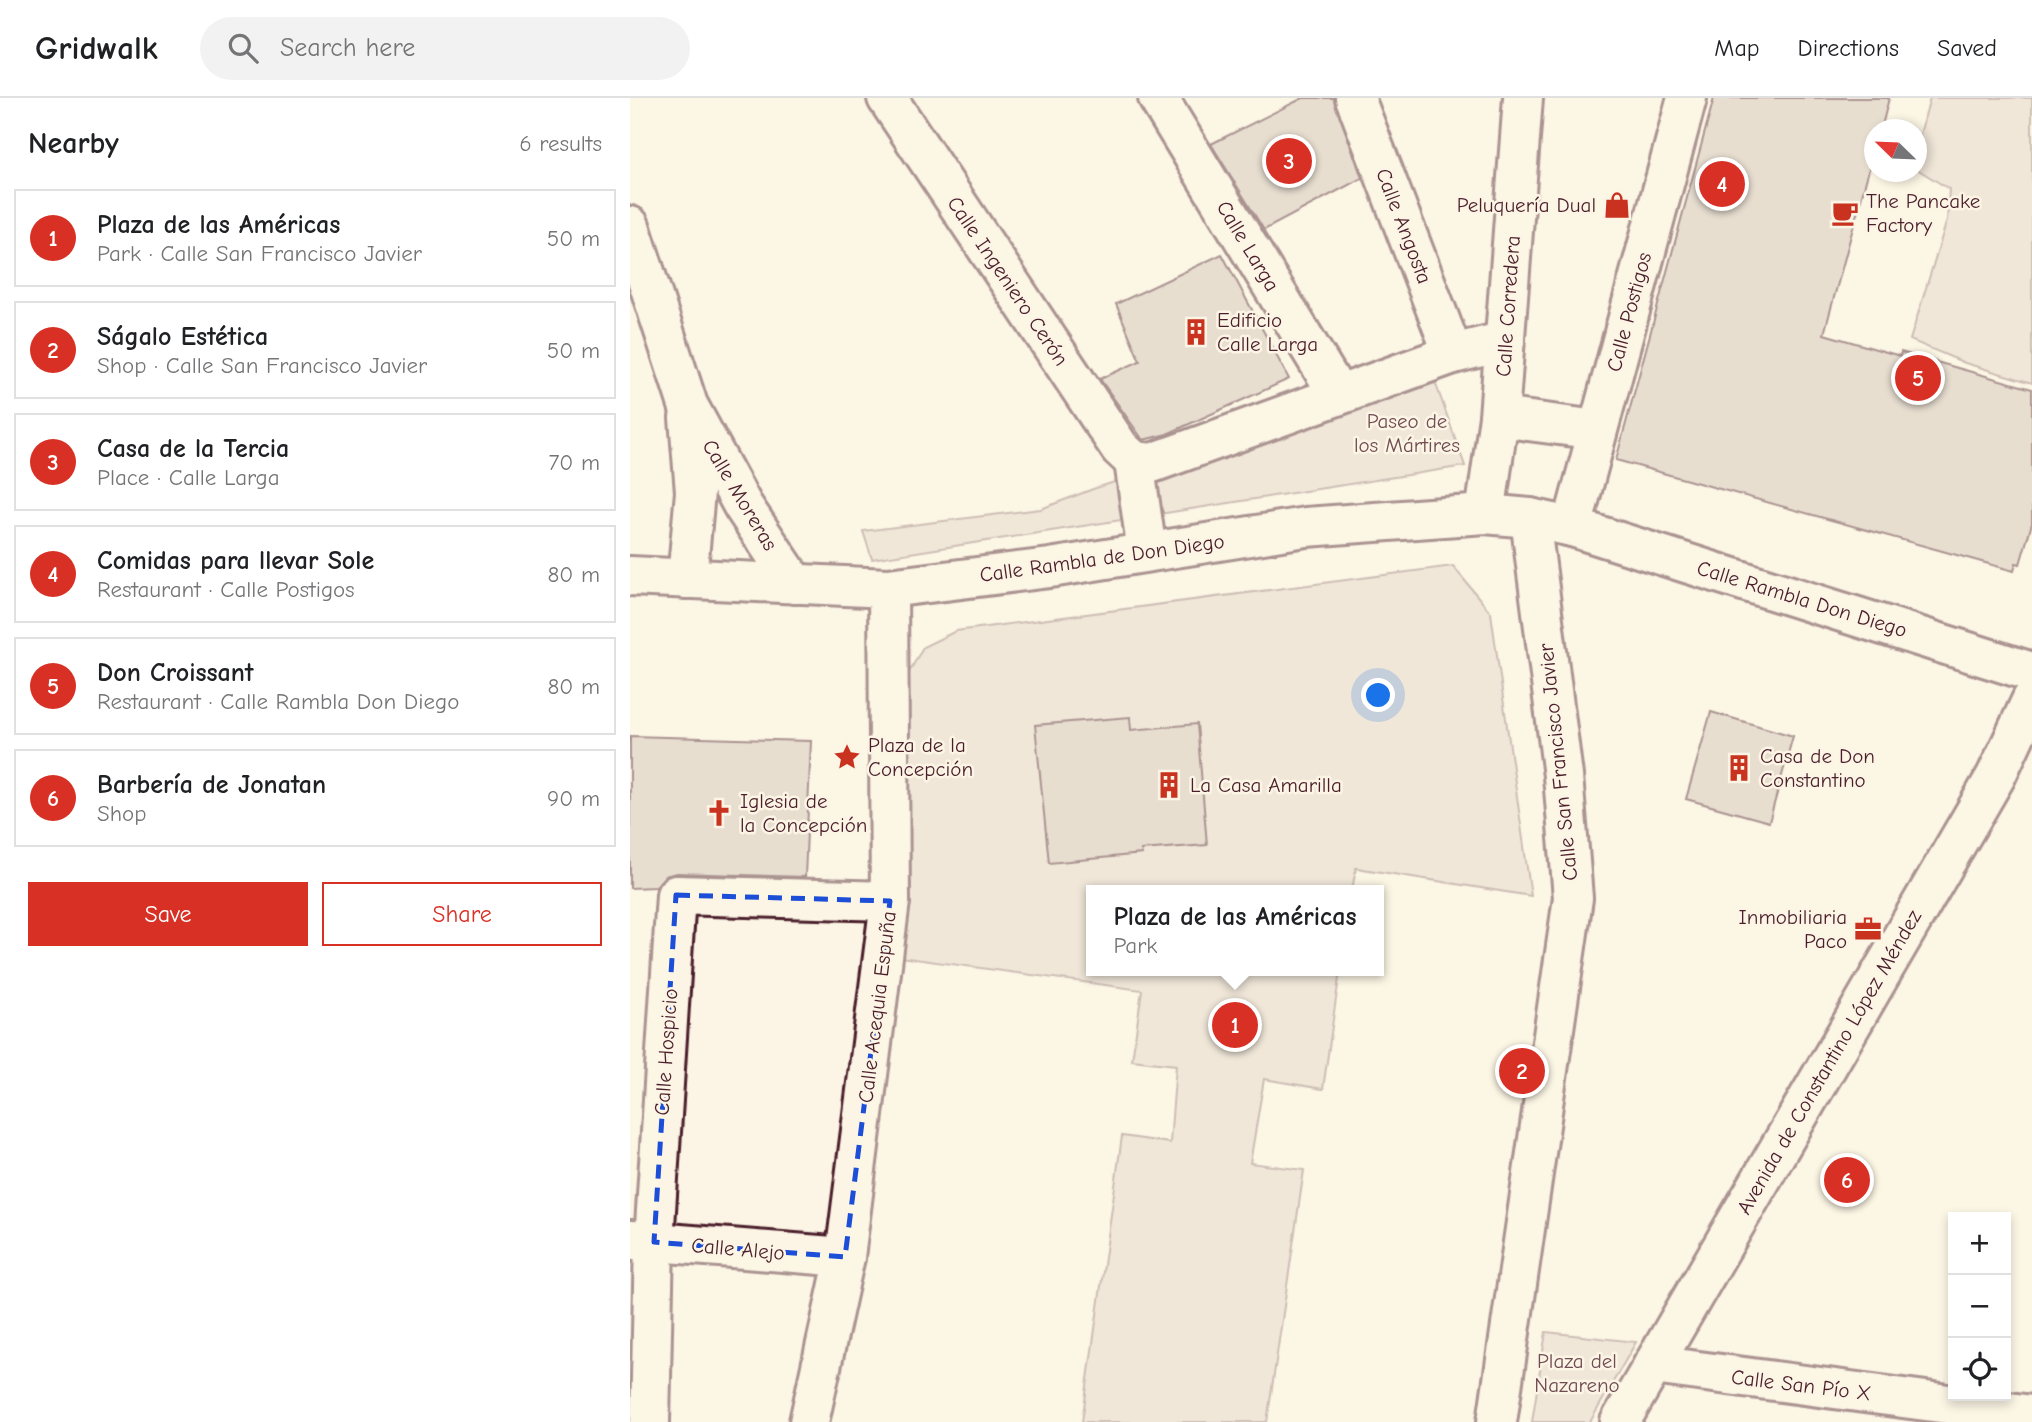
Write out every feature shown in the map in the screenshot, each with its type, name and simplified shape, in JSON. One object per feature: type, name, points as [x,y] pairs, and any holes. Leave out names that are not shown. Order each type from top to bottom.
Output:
[{"type":"street","name":"Calle Ingeniero Cerón","points":[[887,98],[1120,448],[1134,461]]},
{"type":"street","name":"Calle Larga","points":[[1158,98],[1338,394]]},
{"type":"street","name":"Calle Angosta","points":[[1355,98],[1453,354]]},
{"type":"street","name":"Calle Corredera","points":[[1485,514],[1499,417],[1523,98]]},
{"type":"street","name":"Calle Postigos","points":[[1572,527],[1687,98]]},
{"type":"street","name":"Calle Moreras","points":[[630,226],[688,405],[743,506],[795,584]]},
{"type":"street","points":[[1147,552],[1134,461],[1152,463],[1453,354],[1505,341]]},
{"type":"street","name":"Calle Moreras","points":[[687,579],[695,492],[688,405]]},
{"type":"street","points":[[1499,417],[1597,430]]},
{"type":"street","name":"Calle Rambla de Don Diego","points":[[630,576],[888,588],[1306,527],[1485,514],[1530,518],[1572,527]]},
{"type":"street","name":"Calle San Francisco Javier","points":[[1497,1422],[1573,898],[1563,776],[1530,518]]},
{"type":"street","name":"Calle Rambla Don Diego","points":[[1572,527],[2032,671]]},
{"type":"street","name":"Calle Acequia Espuña","points":[[808,1422],[845,1257],[890,901],[888,588]]},
{"type":"street","name":"Avenida de Constantino López Méndez","points":[[1620,1422],[1996,776],[2032,699]]},
{"type":"street","name":"Calle Hospicio","points":[[650,1422],[642,1241],[676,895],[890,901]]},
{"type":"street","name":"Calle Alejo","points":[[642,1241],[845,1257]]},
{"type":"street","name":"Calle San Pío X","points":[[1653,1365],[2032,1415]]},
{"type":"highlighted area","points":[[676,895],[890,901],[845,1257],[654,1242]]},
{"type":"green space","points":[[1930,98],[2032,98],[2032,383],[1965,363],[1910,340],[1947,220],[1949,189],[1927,175],[1927,119],[1924,119]]},
{"type":"green space","name":"Paseo de los Mártires","points":[[1434,379],[1465,466],[872,559],[863,531],[1041,509],[1093,489]]},
{"type":"green space","points":[[1453,566],[1491,613],[1531,896],[1356,868],[1353,885],[1086,885],[1086,976],[1339,976],[1323,1089],[1264,1079],[1250,1163],[1304,1170],[1267,1422],[1082,1422],[1122,1136],[1170,1143],[1176,1065],[1132,1060],[1142,990],[900,957],[906,678],[923,647],[956,631]]},
{"type":"green space","name":"Plaza del Nazareno","points":[[1546,1332],[1636,1342],[1590,1422],[1532,1422]]},
{"type":"building","points":[[1303,98],[1334,98],[1362,178],[1264,230],[1211,144]]},
{"type":"building","points":[[1714,98],[1889,98],[1884,119],[1864,119],[1866,182],[1824,334],[1900,356],[1901,352],[2032,389],[2032,523],[2020,564],[2016,563],[2014,571],[1616,460]]},
{"type":"building","name":"Edificio Calle Larga","points":[[1222,254],[1289,379],[1167,434],[1143,440],[1100,379],[1140,361],[1116,304]]},
{"type":"building","name":"Casa de Don Constantino","points":[[1711,712],[1793,736],[1769,822],[1686,799]]},
{"type":"building","points":[[1130,717],[1131,730],[1197,724],[1207,845],[1141,850],[1142,854],[1049,863],[1035,725]]},
{"type":"building","name":"Iglesia de la Concepción","points":[[630,736],[811,741],[805,877],[677,873],[665,876],[656,887],[630,888]]},
{"type":"place","name":"Casa de la Tercia","points":[[1289,161]]},
{"type":"place","name":"Comidas para llevar Sole","points":[[1722,184]]},
{"type":"place","name":"Peluquería Dual","points":[[1617,205]]},
{"type":"place","name":"The Pancake Factory","points":[[1845,213]]},
{"type":"place","name":"Edificio Calle Larga","points":[[1196,332]]},
{"type":"place","name":"Don Croissant","points":[[1918,378]]},
{"type":"place","name":"Plaza de la Concepción","points":[[847,757]]},
{"type":"place","name":"Casa de Don Constantino","points":[[1739,768]]},
{"type":"place","name":"La Casa Amarilla","points":[[1169,785]]},
{"type":"place","name":"Iglesia de la Concepción","points":[[719,813]]},
{"type":"place","name":"Inmobiliaria Paco","points":[[1868,929]]},
{"type":"place","name":"Plaza de las Américas","points":[[1235,1025]]},
{"type":"place","name":"Ságalo Estética","points":[[1522,1071]]},
{"type":"place","name":"Barbería de Jonatan","points":[[1847,1180]]}]
